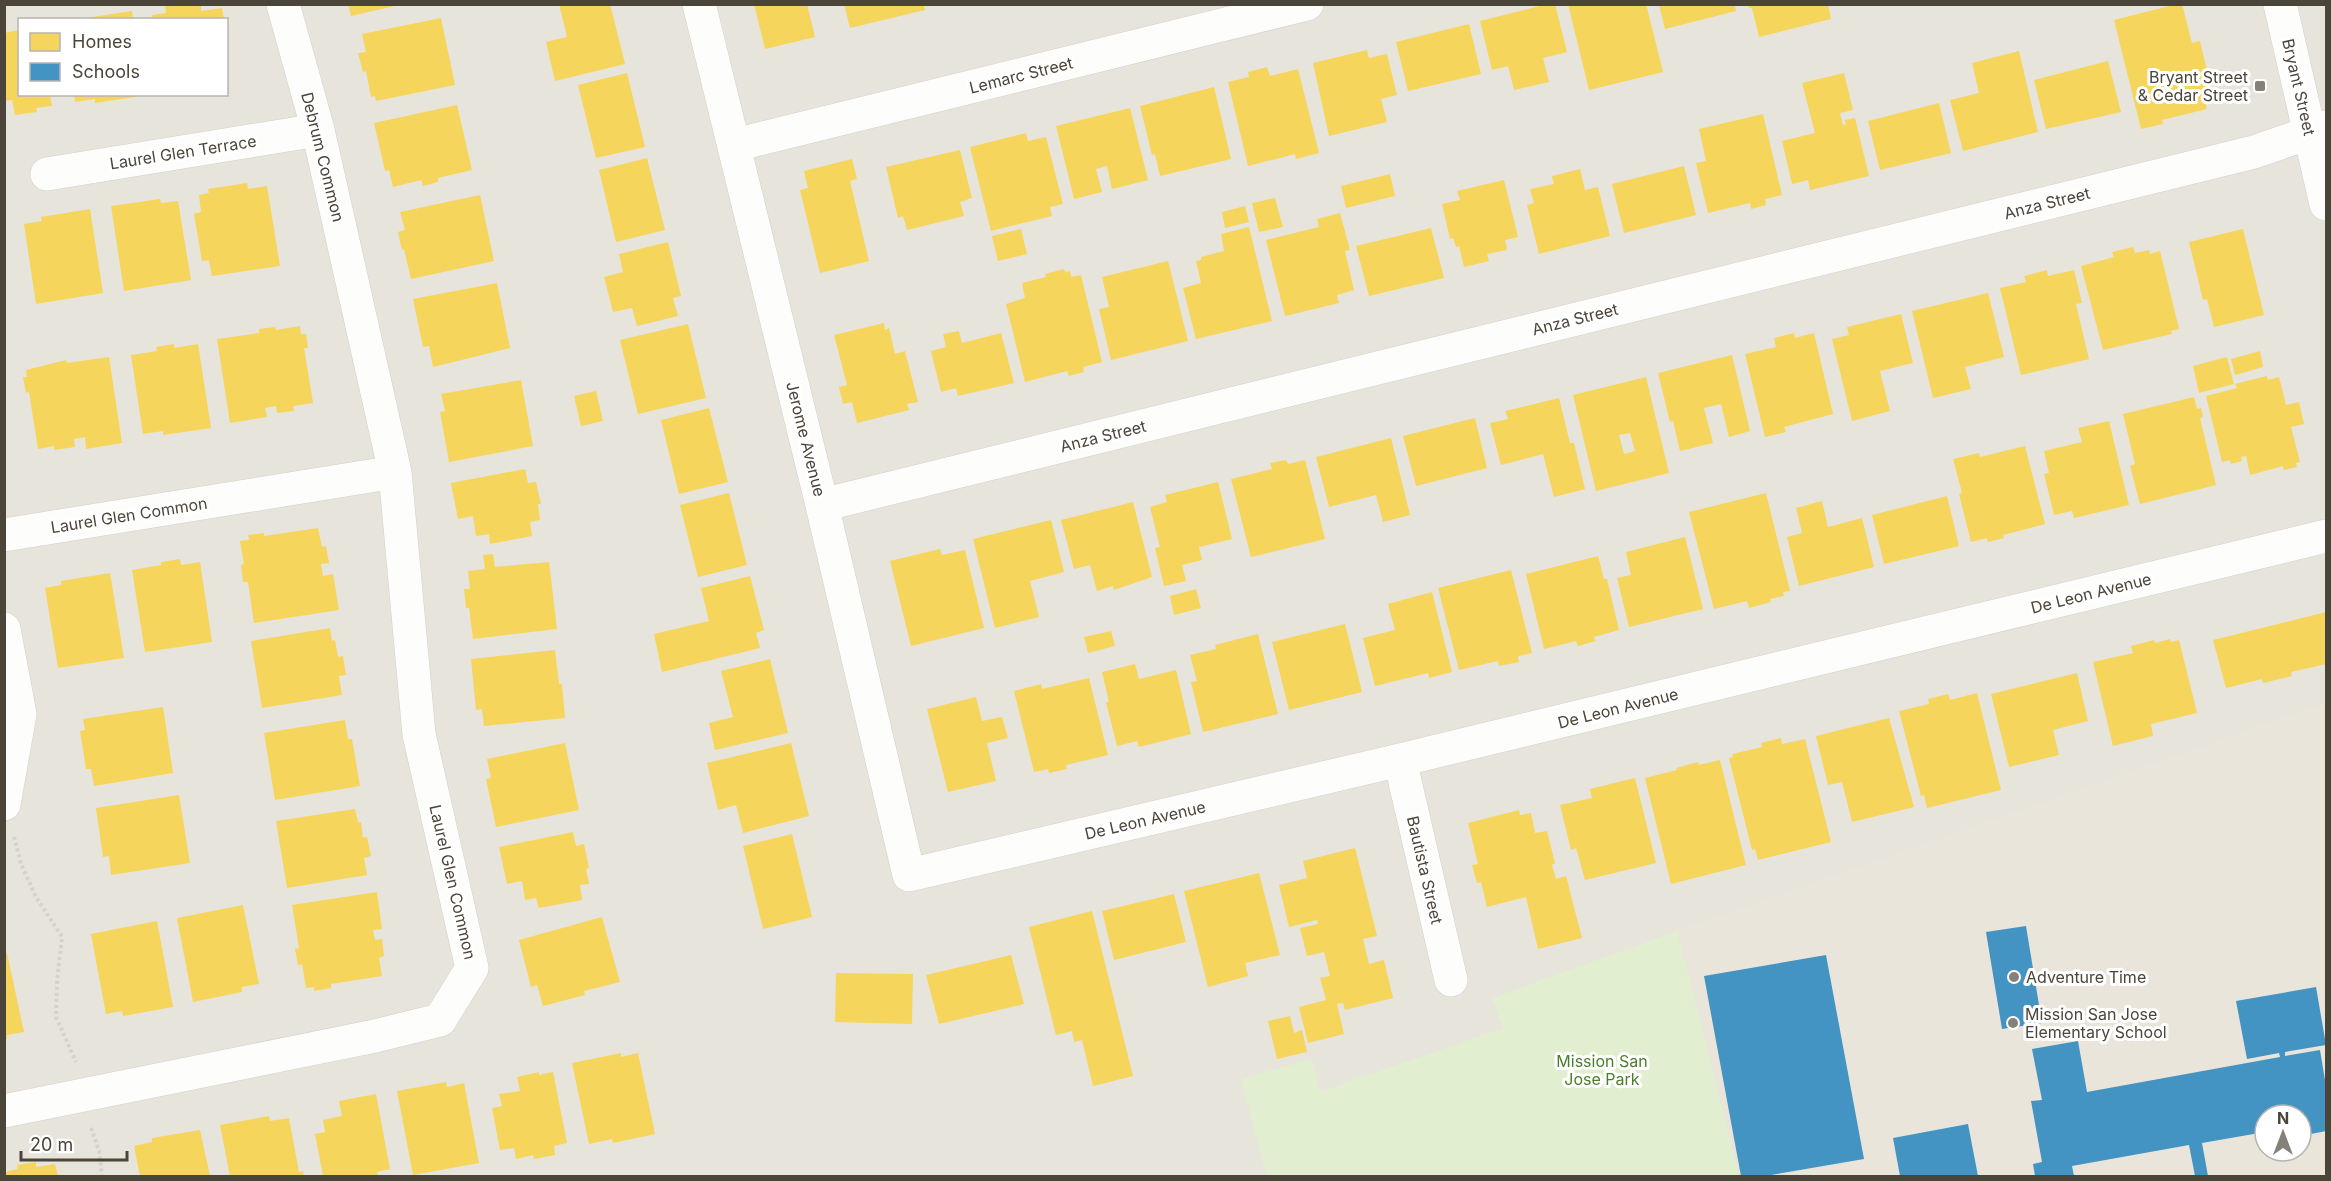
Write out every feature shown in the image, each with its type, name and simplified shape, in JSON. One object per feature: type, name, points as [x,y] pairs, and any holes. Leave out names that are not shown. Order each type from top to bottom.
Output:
[{"type":"street","name":"Debrum Common","points":[[283,4],[318,130],[359,311]]},
{"type":"street","name":"Jerome Avenue","points":[[699,4],[822,505],[909,875]]},
{"type":"street","name":"Lemarc Street","points":[[735,145],[1306,4]]},
{"type":"street","name":"Bryant Street","points":[[2280,4],[2318,130],[2326,204]]},
{"type":"street","name":"Laurel Glen Terrace","points":[[47,174],[318,130]]},
{"type":"street","name":"Anza Street","points":[[822,505],[2231,158],[2318,130]]},
{"type":"street","name":"Laurel Glen Common","points":[[4,1111],[375,1036],[440,1020],[472,968],[419,734],[395,472],[359,311]]},
{"type":"street","name":"Laurel Glen Common","points":[[4,535],[395,472]]},
{"type":"street","name":"De Leon Avenue","points":[[909,875],[1400,760],[2326,536]]},
{"type":"street","points":[[4,629],[20,714],[9,819]]},
{"type":"street","name":"Bautista Street","points":[[1400,760],[1451,980]]},
{"type":"path","points":[[9,819],[21,864],[36,897],[62,937],[56,1017],[75,1057],[88,1121],[99,1151],[102,1176]]},
{"type":"shaded area","points":[[5,5],[2326,5],[2326,1176],[5,1176]]},
{"type":"shaded area","name":"Mission San Jose Elementary School","points":[[2326,703],[2326,1176],[1739,1176],[1677,931]]},
{"type":"green space","name":"Mission San Jose Park","points":[[1677,931],[1739,1176],[1269,1176],[1266,1174],[1241,1079],[1312,1059],[1320,1092],[1503,1028],[1492,998]]},
{"type":"building: Homes","points":[[201,4],[201,11],[222,8],[224,18],[153,18],[152,15],[166,13],[165,6]]},
{"type":"building: Homes","points":[[348,4],[399,4],[399,5],[351,16]]},
{"type":"building: Homes","points":[[559,4],[610,4],[625,64],[555,81],[546,42],[567,37]]},
{"type":"building: Homes","points":[[754,4],[807,4],[815,37],[765,49]]},
{"type":"building: Homes","points":[[844,4],[923,4],[925,10],[850,28]]},
{"type":"building: Homes","points":[[1555,4],[1567,52],[1543,58],[1549,82],[1514,90],[1508,66],[1492,70],[1480,21]]},
{"type":"building: Homes","points":[[1568,4],[1646,4],[1663,72],[1589,90]]},
{"type":"building: Homes","points":[[1748,4],[1828,4],[1831,19],[1759,37],[1752,8],[1749,8]]},
{"type":"building: Homes","points":[[2182,4],[2192,43],[2200,41],[2211,87],[2206,88],[2209,102],[2205,102],[2207,109],[2162,120],[2163,124],[2141,129],[2114,20]]},
{"type":"building: Homes","points":[[1659,5],[1735,5],[1736,11],[1665,29]]},
{"type":"building: Homes","points":[[132,11],[133,18],[86,18]]},
{"type":"building: Homes","points":[[441,18],[455,85],[376,101],[375,96],[371,97],[366,71],[363,72],[358,53],[366,52],[362,34]]},
{"type":"building: Homes","points":[[1469,24],[1481,74],[1408,91],[1396,42]]},
{"type":"building: Homes","points":[[18,30],[18,96],[50,96],[52,106],[36,108],[37,112],[15,115],[12,100],[4,101],[4,33]]},
{"type":"building: Homes","points":[[1367,50],[1369,58],[1387,54],[1397,95],[1381,99],[1387,122],[1329,136],[1313,63]]},
{"type":"building: Homes","points":[[2019,51],[2038,132],[1963,151],[1950,100],[1979,93],[1972,63]]},
{"type":"building: Homes","points":[[2108,61],[2121,112],[2046,129],[2034,80]]},
{"type":"building: Homes","points":[[1267,67],[1270,76],[1298,69],[1319,153],[1296,159],[1295,154],[1248,166],[1228,82],[1249,77],[1248,72]]},
{"type":"building: Homes","points":[[627,73],[645,147],[596,158],[578,85]]},
{"type":"building: Homes","points":[[1844,73],[1853,110],[1840,113],[1843,125],[1846,124],[1845,120],[1855,118],[1869,176],[1810,190],[1808,180],[1792,184],[1782,141],[1815,133],[1802,83]]},
{"type":"building: Homes","points":[[1214,87],[1231,159],[1160,176],[1155,154],[1152,155],[1140,106]]},
{"type":"building: Homes","points":[[74,96],[141,96],[95,103],[95,99],[75,102]]},
{"type":"building: Homes","points":[[1939,103],[1951,153],[1880,170],[1868,121]]},
{"type":"building: Homes","points":[[457,105],[472,170],[438,178],[438,182],[423,186],[421,180],[393,187],[389,170],[385,171],[374,123]]},
{"type":"building: Homes","points":[[1130,108],[1148,180],[1112,189],[1107,166],[1096,169],[1102,192],[1074,199],[1056,126]]},
{"type":"building: Homes","points":[[1763,114],[1782,195],[1765,199],[1766,205],[1751,209],[1750,203],[1708,213],[1696,163],[1706,161],[1699,129]]},
{"type":"building: Homes","points":[[1026,133],[1028,141],[1046,137],[1063,204],[1050,207],[1052,216],[991,231],[970,147]]},
{"type":"building: Homes","points":[[960,150],[972,198],[960,202],[964,216],[907,230],[903,216],[898,218],[886,167]]},
{"type":"building: Homes","points":[[647,158],[665,230],[616,242],[599,170]]},
{"type":"building: Homes","points":[[852,159],[857,179],[850,181],[869,261],[820,273],[800,190],[808,188],[804,171]]},
{"type":"building: Homes","points":[[1684,166],[1696,215],[1624,233],[1612,184]]},
{"type":"building: Homes","points":[[1580,169],[1585,190],[1598,187],[1610,236],[1539,254],[1527,205],[1534,203],[1530,189],[1554,184],[1552,176]]},
{"type":"building: Homes","points":[[1390,174],[1395,196],[1346,208],[1341,186]]},
{"type":"building: Homes","points":[[1504,180],[1518,237],[1505,240],[1507,250],[1487,254],[1489,261],[1464,267],[1459,246],[1456,247],[1453,238],[1450,239],[1442,204],[1460,200],[1457,191]]},
{"type":"building: Homes","points":[[247,183],[248,189],[267,186],[280,266],[212,276],[209,260],[202,261],[194,214],[201,212],[199,195],[209,193],[208,189]]},
{"type":"building: Homes","points":[[480,195],[494,261],[411,279],[398,232],[405,230],[400,212]]},
{"type":"building: Homes","points":[[1275,198],[1283,227],[1259,232],[1252,203]]},
{"type":"building: Homes","points":[[160,199],[161,203],[178,201],[191,280],[124,291],[111,206]]},
{"type":"building: Homes","points":[[1245,206],[1249,222],[1225,228],[1222,212]]},
{"type":"building: Homes","points":[[90,209],[103,293],[36,304],[24,224],[42,221],[41,217]]},
{"type":"building: Homes","points":[[1340,213],[1350,250],[1345,251],[1354,290],[1337,295],[1339,303],[1285,316],[1266,240],[1319,227],[1317,219]]},
{"type":"building: Homes","points":[[1249,227],[1272,321],[1196,339],[1183,288],[1201,283],[1196,261],[1201,260],[1201,257],[1224,251],[1221,234]]},
{"type":"building: Homes","points":[[1431,228],[1444,278],[1369,296],[1356,246]]},
{"type":"building: Homes","points":[[1021,229],[1027,254],[998,261],[992,236]]},
{"type":"building: Homes","points":[[2243,229],[2264,315],[2214,327],[2207,299],[2203,300],[2189,242]]},
{"type":"building: Homes","points":[[668,242],[681,296],[673,298],[678,316],[637,326],[632,308],[613,312],[604,277],[623,272],[619,254]]},
{"type":"building: Homes","points":[[2133,247],[2135,253],[2149,250],[2150,254],[2160,251],[2179,329],[2171,331],[2172,334],[2103,350],[2081,266],[2114,257],[2112,252]]},
{"type":"building: Homes","points":[[1168,261],[1188,341],[1111,360],[1099,309],[1109,307],[1102,277]]},
{"type":"building: Homes","points":[[1064,269],[1065,272],[1070,271],[1071,277],[1081,275],[1102,362],[1083,367],[1084,372],[1069,376],[1067,371],[1025,382],[1006,304],[1025,298],[1022,283],[1046,277],[1045,274]]},
{"type":"building: Homes","points":[[2047,270],[2048,276],[2074,270],[2082,303],[2076,304],[2089,359],[2021,375],[2000,288],[2026,282],[2024,276]]},
{"type":"building: Homes","points":[[497,283],[510,348],[433,367],[429,346],[423,347],[413,299]]},
{"type":"building: Homes","points":[[1988,293],[2004,357],[1965,367],[1971,389],[1933,398],[1912,311]]},
{"type":"building: Homes","points":[[1901,314],[1913,363],[1880,371],[1890,411],[1852,421],[1832,339],[1849,335],[1847,327]]},
{"type":"building: Homes","points":[[884,323],[885,330],[889,328],[895,354],[905,351],[918,402],[907,404],[909,410],[857,423],[852,402],[843,404],[839,387],[847,385],[834,335]]},
{"type":"building: Homes","points":[[688,324],[706,398],[638,414],[620,340]]},
{"type":"building: Homes","points":[[300,326],[301,334],[306,334],[308,348],[304,348],[313,403],[293,406],[294,411],[277,413],[276,406],[265,408],[267,417],[230,423],[217,339],[259,333],[259,329],[275,327],[276,330]]},
{"type":"building: Homes","points":[[959,331],[962,343],[1001,333],[1014,383],[958,396],[956,388],[941,392],[931,351],[946,347],[943,334]]},
{"type":"building: Homes","points":[[1794,333],[1795,338],[1814,333],[1833,414],[1784,427],[1786,432],[1765,437],[1745,354],[1776,347],[1774,338]]},
{"type":"building: Homes","points":[[174,344],[174,348],[198,344],[211,428],[163,435],[163,431],[143,434],[131,355],[157,351],[156,347]]},
{"type":"building: Homes","points":[[2260,351],[2263,367],[2235,375],[2231,359]]},
{"type":"building: Homes","points":[[1732,355],[1750,431],[1729,437],[1721,404],[1704,408],[1713,443],[1680,451],[1658,373]]},
{"type":"building: Homes","points":[[109,357],[122,443],[86,449],[85,437],[74,439],[75,447],[55,450],[54,446],[38,449],[29,392],[26,393],[23,377],[27,377],[26,370],[66,360],[67,363]]},
{"type":"building: Homes","points":[[2227,357],[2234,384],[2199,393],[2193,366]]},
{"type":"building: Homes","points":[[2267,376],[2268,380],[2279,377],[2286,405],[2299,402],[2304,424],[2291,427],[2300,462],[2296,463],[2297,467],[2284,470],[2283,466],[2250,475],[2246,456],[2241,457],[2242,461],[2231,464],[2230,460],[2222,462],[2206,396],[2237,388],[2235,384]]},
{"type":"building: Homes","points":[[1646,377],[1669,473],[1596,491],[1573,395]],"holes":[[[1630,433],[1635,451],[1624,454],[1619,435]]]},
{"type":"building: Homes","points":[[521,380],[533,446],[449,462],[440,412],[445,411],[441,394]]},
{"type":"building: Homes","points":[[596,391],[603,421],[581,426],[574,396]]},
{"type":"building: Homes","points":[[2194,397],[2197,409],[2201,408],[2203,417],[2200,418],[2216,485],[2140,504],[2130,466],[2135,464],[2123,414]]},
{"type":"building: Homes","points":[[1559,398],[1570,443],[1574,443],[1585,489],[1554,497],[1543,454],[1501,465],[1490,423],[1508,419],[1505,411]]},
{"type":"building: Homes","points":[[709,408],[728,482],[679,494],[661,420]]},
{"type":"building: Homes","points":[[1475,418],[1487,468],[1416,486],[1403,436]]},
{"type":"building: Homes","points":[[2109,421],[2129,505],[2074,518],[2072,511],[2054,515],[2044,474],[2049,473],[2044,451],[2082,442],[2078,428]]},
{"type":"building: Homes","points":[[1391,438],[1410,515],[1383,522],[1376,495],[1329,507],[1316,457]]},
{"type":"building: Homes","points":[[2025,446],[2045,524],[2003,535],[2004,538],[1988,542],[1987,538],[1971,542],[1953,459],[1979,453],[1980,457]]},
{"type":"building: Homes","points":[[1286,460],[1288,464],[1305,460],[1325,539],[1251,557],[1231,479],[1272,469],[1270,463]]},
{"type":"building: Homes","points":[[525,469],[528,483],[536,482],[541,504],[538,504],[540,520],[530,522],[532,536],[490,544],[489,534],[476,536],[473,516],[458,519],[451,483]]},
{"type":"building: Homes","points":[[1218,482],[1232,539],[1199,547],[1202,560],[1182,565],[1186,581],[1164,586],[1155,548],[1160,547],[1150,507],[1167,502],[1165,495]]},
{"type":"building: Homes","points":[[729,493],[747,565],[698,577],[680,505]]},
{"type":"building: Homes","points":[[1766,493],[1790,591],[1783,592],[1784,596],[1770,599],[1771,602],[1749,608],[1747,601],[1714,609],[1689,512]]},
{"type":"building: Homes","points":[[1947,496],[1959,546],[1884,564],[1872,515]]},
{"type":"building: Homes","points":[[1822,501],[1828,527],[1862,518],[1874,567],[1799,586],[1787,537],[1802,533],[1796,508]]},
{"type":"building: Homes","points":[[1133,502],[1152,577],[1114,590],[1113,586],[1097,591],[1090,565],[1074,569],[1061,520]]},
{"type":"building: Homes","points":[[1051,520],[1064,572],[1030,581],[1039,617],[995,628],[973,539]]},
{"type":"building: Homes","points":[[318,528],[322,547],[326,546],[329,563],[321,564],[323,576],[333,574],[339,610],[254,623],[248,582],[243,582],[241,565],[244,564],[240,541],[249,540],[248,535],[264,533],[264,536]]},
{"type":"building: Homes","points":[[1685,537],[1703,609],[1629,627],[1617,578],[1631,575],[1626,552]]},
{"type":"building: Homes","points":[[940,549],[942,555],[965,550],[984,628],[911,646],[890,561]]},
{"type":"building: Homes","points":[[493,554],[495,567],[549,562],[557,629],[473,639],[464,589],[470,589],[468,571],[485,569],[483,555]]},
{"type":"building: Homes","points":[[1598,556],[1604,579],[1607,579],[1619,630],[1594,637],[1596,641],[1578,646],[1576,641],[1544,649],[1526,574]]},
{"type":"building: Homes","points":[[180,559],[181,565],[200,562],[212,642],[145,652],[132,570]]},
{"type":"building: Homes","points":[[1511,570],[1532,653],[1518,656],[1519,662],[1499,666],[1498,661],[1459,670],[1438,588]]},
{"type":"building: Homes","points":[[110,573],[124,658],[58,668],[45,588],[61,585],[61,581]]},
{"type":"building: Homes","points":[[750,576],[764,630],[756,633],[760,648],[662,672],[654,634],[709,621],[701,588]]},
{"type":"building: Homes","points":[[1196,589],[1201,608],[1174,615],[1170,596]]},
{"type":"building: Homes","points":[[1432,592],[1452,672],[1429,678],[1428,673],[1375,686],[1363,638],[1395,630],[1388,604]]},
{"type":"building: Homes","points":[[2326,612],[2326,664],[2291,672],[2292,676],[2263,683],[2262,679],[2226,688],[2213,640]]},
{"type":"building: Homes","points":[[1345,624],[1362,692],[1289,710],[1272,642]]},
{"type":"building: Homes","points":[[330,628],[338,657],[343,656],[346,675],[339,676],[342,695],[262,708],[251,641]]},
{"type":"building: Homes","points":[[1111,631],[1115,646],[1088,653],[1084,637]]},
{"type":"building: Homes","points":[[1258,634],[1278,714],[1203,732],[1191,682],[1197,681],[1190,655],[1216,649],[1215,645]]},
{"type":"building: Homes","points":[[2170,639],[2171,642],[2179,640],[2197,713],[2151,724],[2153,736],[2113,746],[2093,662],[2133,653],[2131,646],[2154,640],[2155,643]]},
{"type":"building: Homes","points":[[555,650],[559,684],[562,684],[565,718],[484,726],[482,709],[476,710],[471,659]]},
{"type":"building: Homes","points":[[770,659],[788,733],[715,750],[709,723],[733,717],[721,671]]},
{"type":"building: Homes","points":[[1135,664],[1139,679],[1176,670],[1191,734],[1139,747],[1137,741],[1117,746],[1106,702],[1109,702],[1102,672]]},
{"type":"building: Homes","points":[[2077,673],[2088,721],[2053,730],[2059,755],[2009,767],[1991,694]]},
{"type":"building: Homes","points":[[1089,678],[1108,755],[1066,765],[1067,769],[1049,773],[1048,769],[1034,772],[1014,691],[1041,684],[1042,689]]},
{"type":"building: Homes","points":[[1977,693],[2001,790],[1927,808],[1924,795],[1921,796],[1899,711],[1929,704],[1928,699],[1948,694],[1950,700]]},
{"type":"building: Homes","points":[[976,697],[982,721],[1002,717],[1008,738],[987,743],[996,781],[948,792],[927,709]]},
{"type":"building: Homes","points":[[163,707],[173,773],[94,786],[91,769],[86,769],[80,731],[85,730],[83,719]]},
{"type":"building: Homes","points":[[1889,718],[1914,807],[1852,822],[1842,782],[1828,785],[1816,736]]},
{"type":"building: Homes","points":[[345,720],[348,739],[352,739],[360,786],[275,800],[264,733]]},
{"type":"building: Homes","points":[[1781,738],[1782,744],[1805,739],[1831,842],[1758,860],[1755,849],[1752,850],[1729,758],[1733,757],[1732,754],[1762,747],[1761,743]]},
{"type":"building: Homes","points":[[565,743],[579,810],[496,827],[486,779],[491,778],[487,759]]},
{"type":"building: Homes","points":[[791,743],[809,816],[743,833],[736,805],[718,810],[707,763]]},
{"type":"building: Homes","points":[[1720,760],[1746,865],[1671,884],[1645,778],[1698,762],[1699,765]]},
{"type":"building: Homes","points":[[1635,778],[1656,863],[1585,880],[1576,848],[1571,850],[1560,805],[1592,798],[1590,789]]},
{"type":"building: Homes","points":[[179,795],[190,863],[111,875],[109,856],[103,857],[96,808]]},
{"type":"building: Homes","points":[[355,809],[358,822],[361,822],[363,838],[367,837],[371,856],[364,858],[367,875],[287,888],[276,821]]},
{"type":"building: Homes","points":[[1519,810],[1520,815],[1531,813],[1535,833],[1547,831],[1555,863],[1552,865],[1556,879],[1566,876],[1582,938],[1538,949],[1526,897],[1487,907],[1481,882],[1477,883],[1472,865],[1478,864],[1468,823]]},
{"type":"building: Homes","points":[[573,832],[576,846],[584,844],[589,868],[586,869],[589,884],[580,885],[582,900],[539,908],[536,898],[525,900],[522,881],[507,884],[499,847]]},
{"type":"building: Homes","points":[[792,834],[812,917],[763,929],[743,846]]},
{"type":"building: Homes","points":[[1355,848],[1377,936],[1363,939],[1369,964],[1384,960],[1393,998],[1345,1010],[1343,1003],[1337,1004],[1344,1034],[1308,1043],[1299,1007],[1326,1000],[1320,978],[1330,976],[1324,952],[1307,956],[1300,928],[1318,924],[1317,920],[1289,927],[1279,885],[1307,878],[1303,861]]},
{"type":"building: Homes","points":[[1259,873],[1280,955],[1245,963],[1248,976],[1208,987],[1184,891]]},
{"type":"building: Homes","points":[[377,892],[382,929],[373,930],[375,940],[382,939],[384,956],[379,958],[382,976],[331,984],[331,988],[314,991],[314,987],[306,988],[302,964],[298,965],[295,949],[299,948],[292,905]]},
{"type":"building: Homes","points":[[1174,894],[1186,942],[1114,960],[1102,911]]},
{"type":"building: Homes","points":[[243,905],[259,984],[242,987],[242,992],[193,1002],[177,918]]},
{"type":"building: Homes","points":[[1092,911],[1133,1076],[1093,1086],[1082,1040],[1074,1042],[1072,1031],[1056,1035],[1029,927]]},
{"type":"building: Homes","points":[[602,917],[620,982],[584,991],[585,995],[543,1006],[537,985],[531,987],[519,940]]},
{"type":"building: Homes","points":[[157,921],[173,1007],[123,1016],[122,1011],[106,1014],[91,934]]},
{"type":"building: Homes","points":[[7,953],[24,1032],[7,1035],[7,1039],[4,1039],[4,954]]},
{"type":"building: Homes","points":[[1011,955],[1024,1004],[939,1024],[926,975]]},
{"type":"building: Homes","points":[[836,973],[913,974],[912,1024],[835,1022]]},
{"type":"building: Homes","points":[[1290,1016],[1294,1033],[1302,1030],[1307,1052],[1277,1059],[1268,1021]]},
{"type":"building: Homes","points":[[621,1053],[621,1057],[638,1053],[655,1134],[613,1143],[612,1139],[589,1144],[572,1063]]},
{"type":"building: Homes","points":[[539,1072],[539,1075],[553,1072],[567,1143],[554,1146],[555,1155],[534,1159],[533,1155],[516,1159],[514,1148],[500,1150],[492,1108],[502,1106],[499,1094],[520,1091],[517,1077]]},
{"type":"building: Homes","points":[[446,1082],[447,1087],[464,1083],[479,1163],[413,1175],[397,1091]]},
{"type":"building: Homes","points":[[376,1094],[390,1169],[377,1172],[378,1176],[323,1176],[315,1134],[325,1132],[323,1120],[342,1116],[339,1101]]},
{"type":"building: Homes","points":[[269,1116],[270,1121],[289,1118],[299,1172],[303,1171],[304,1176],[230,1176],[220,1125]]},
{"type":"building: Homes","points":[[200,1130],[210,1176],[140,1176],[134,1146],[152,1142],[152,1138]]},
{"type":"building: Homes","points":[[36,1162],[36,1167],[55,1164],[58,1176],[4,1176],[4,1172],[18,1169],[17,1165]]},
{"type":"building: Schools","name":"Adventure Time","points":[[2026,926],[2042,1023],[2002,1029],[1986,932]]},
{"type":"building: Schools","points":[[1826,955],[1864,1159],[1765,1176],[1741,1176],[1704,976]]},
{"type":"building: Schools","points":[[2316,987],[2326,1045],[2285,1052],[2285,1056],[2320,1050],[2326,1086],[2326,1131],[2313,1134],[2313,1103],[2253,1103],[2253,1134],[2202,1143],[2208,1176],[2195,1176],[2189,1145],[2072,1166],[2074,1176],[2035,1176],[2033,1164],[2042,1162],[2031,1101],[2042,1100],[2032,1049],[2078,1041],[2087,1092],[2280,1057],[2279,1053],[2247,1059],[2236,1001]]},
{"type":"building: Schools","points":[[1968,1124],[1978,1176],[1900,1176],[1893,1138]]},
{"type":"place","name":"Bryant Street & Cedar Street","points":[[2260,86]]},
{"type":"place","name":"Adventure Time","points":[[2014,977]]},
{"type":"place","name":"Mission San Jose Elementary School","points":[[2013,1023]]}]
